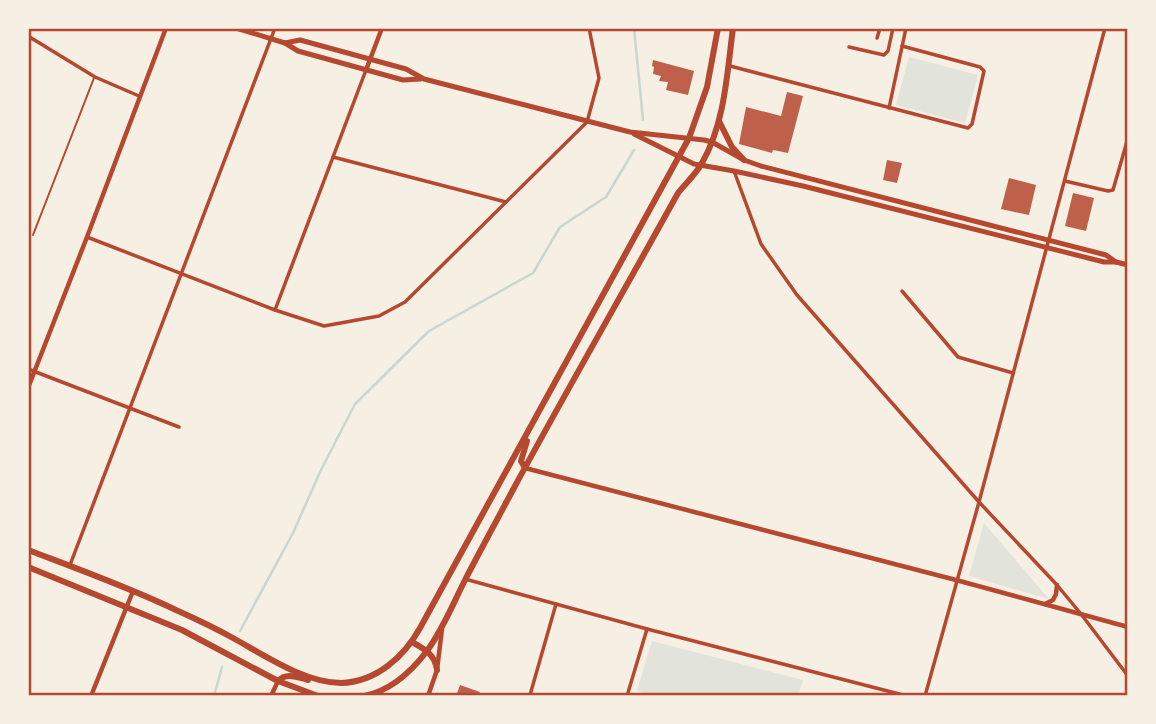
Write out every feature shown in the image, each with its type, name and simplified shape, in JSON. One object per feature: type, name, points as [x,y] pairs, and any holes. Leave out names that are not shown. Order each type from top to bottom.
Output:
[{"type":"main road","points":[[236,28],[285,43],[298,51],[366,70],[403,80],[424,79]]},
{"type":"main road","points":[[278,681],[289,675],[314,681],[342,683],[370,676],[395,661],[412,642],[689,138],[707,87],[718,28]]},
{"type":"main road","points":[[364,696],[388,688],[413,668],[427,651],[525,468],[678,194],[701,165],[719,121],[733,28]]},
{"type":"main road","points":[[285,43],[300,40],[406,69],[424,79],[630,132],[712,142],[744,160],[1106,255],[1116,262]]},
{"type":"main road","points":[[719,121],[732,147],[744,160]]},
{"type":"main road","points":[[630,132],[701,165],[885,206],[1104,262],[1128,265]]},
{"type":"main road","points":[[525,468],[521,461],[531,429]]},
{"type":"main road","points":[[28,550],[175,609],[302,674],[329,682]]},
{"type":"main road","points":[[28,567],[182,630],[278,681],[318,696]]},
{"type":"main road","points":[[412,642],[434,658],[437,670]]},
{"type":"street","points":[[28,388],[166,28]]},
{"type":"street","points":[[70,566],[275,28]]},
{"type":"street","points":[[275,310],[382,28]]},
{"type":"street","points":[[87,237],[275,310],[324,326],[379,316],[405,302],[587,122],[599,78],[589,28]]},
{"type":"street","points":[[877,38],[880,28]]},
{"type":"street","points":[[849,47],[884,55],[888,51],[893,28]]},
{"type":"street","points":[[889,108],[906,28]]},
{"type":"street","points":[[925,696],[1105,28]]},
{"type":"street","points":[[28,36],[95,77],[139,96]]},
{"type":"street","points":[[728,65],[968,128],[972,124],[984,71],[980,67],[902,46]]},
{"type":"street","points":[[1065,181],[1113,190],[1128,138]]},
{"type":"street","points":[[333,157],[506,202]]},
{"type":"street","points":[[734,171],[761,244],[797,295],[979,502],[1057,585],[1128,676]]},
{"type":"street","points":[[902,291],[958,357],[1013,373]]},
{"type":"street","points":[[28,369],[179,427]]},
{"type":"street","points":[[525,468],[1128,627]]},
{"type":"street","points":[[465,579],[907,696]]},
{"type":"street","points":[[1044,604],[1053,600],[1057,585]]},
{"type":"street","points":[[91,696],[132,591]]},
{"type":"street","points":[[530,695],[556,604]]},
{"type":"street","points":[[428,696],[437,670],[442,626]]},
{"type":"street","points":[[627,696],[647,629]]},
{"type":"street","points":[[271,696],[278,681]]},
{"type":"lane","points":[[33,235],[95,77]]},
{"type":"shaded area","points":[[909,57],[978,75],[965,123],[896,105]]},
{"type":"shaded area","points":[[984,523],[1049,599],[969,576]]},
{"type":"shaded area","points":[[652,641],[803,680],[798,696],[652,696],[637,691]]},
{"type":"building","points":[[653,60],[694,71],[688,95],[666,90],[668,82],[659,81],[661,76],[653,74]]},
{"type":"building","points":[[787,92],[803,96],[788,153],[773,150],[772,153],[739,144],[746,107],[781,116]]},
{"type":"building","points":[[887,160],[902,163],[897,183],[883,180]]},
{"type":"building","points":[[1009,178],[1036,185],[1029,215],[1001,209]]},
{"type":"building","points":[[1073,193],[1094,198],[1086,231],[1065,226]]},
{"type":"building","points":[[460,685],[480,692],[478,696],[456,696]]},
{"type":"waterway","points":[[634,28],[643,120]]},
{"type":"waterway","points":[[240,631],[293,533],[355,404],[429,331],[533,273],[560,227],[606,197],[634,150]]},
{"type":"waterway","points":[[214,696],[222,667]]}]
